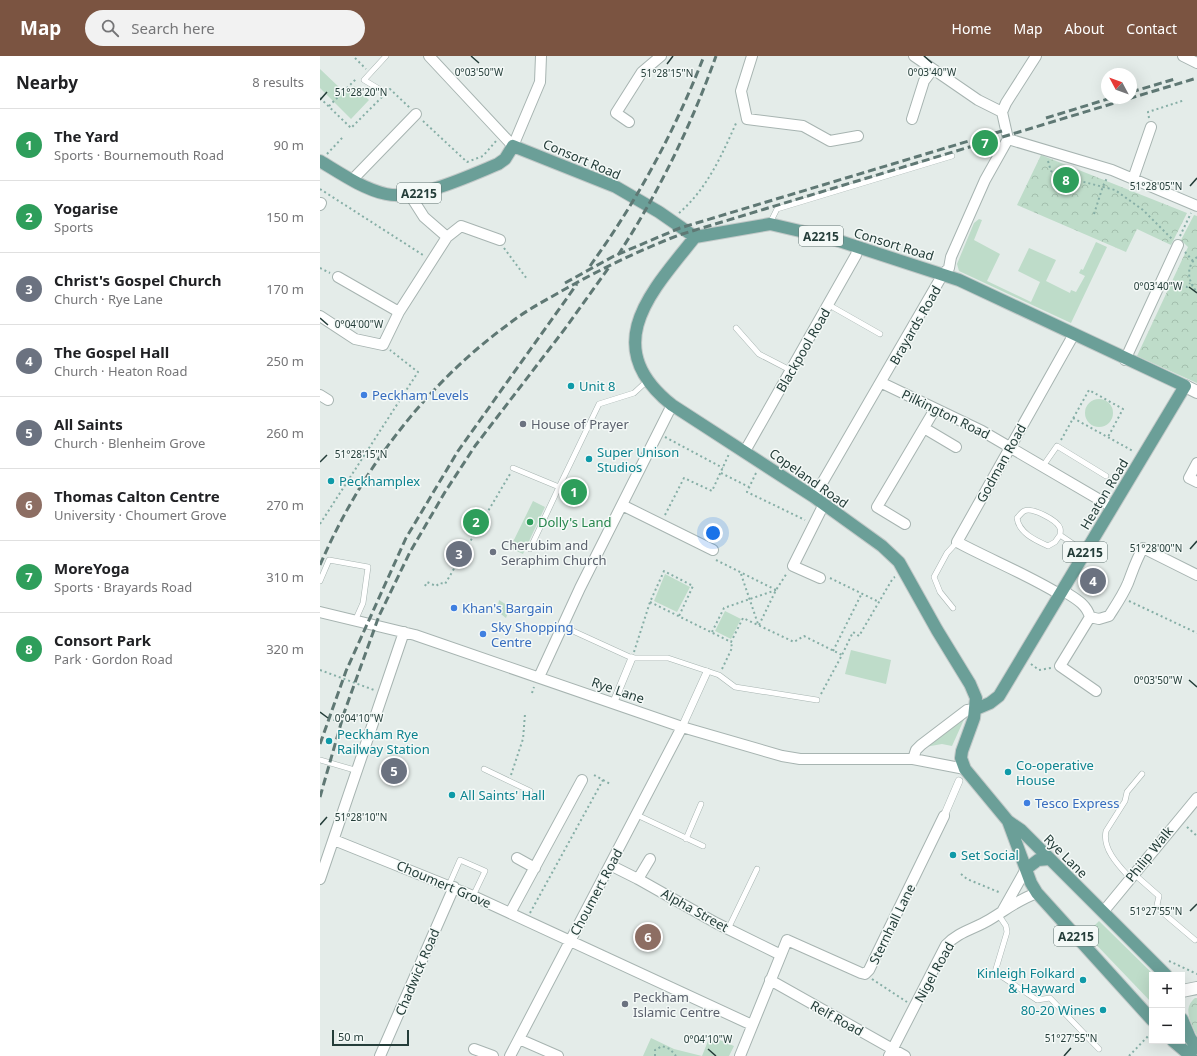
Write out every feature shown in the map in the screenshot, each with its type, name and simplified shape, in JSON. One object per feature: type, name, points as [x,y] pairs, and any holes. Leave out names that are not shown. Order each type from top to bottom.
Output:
[{"type":"main road","name":"A2215","points":[[320,161],[385,194],[410,196],[498,164],[505,159],[513,146]]},
{"type":"main road","name":"Consort Road","points":[[513,146],[616,187],[695,237],[770,224],[806,232],[858,247],[943,274],[1074,334],[1125,360],[1185,386]]},
{"type":"main road","name":"Copeland Road","points":[[695,237],[661,279],[644,307],[636,324],[635,338],[637,355],[642,372],[647,381],[658,394],[672,405],[745,451],[819,501],[882,546],[899,562],[937,630],[970,684],[976,698],[976,709],[962,751],[961,758],[965,769]]},
{"type":"main road","name":"Heaton Road","points":[[976,709],[990,703],[999,696],[1185,386]]},
{"type":"main road","name":"Rye Lane","points":[[965,769],[1008,821],[1021,830],[1103,912]]},
{"type":"main road","name":"Rye Lane","points":[[1008,821],[1026,869],[1037,893]]},
{"type":"main road","points":[[1026,869],[1038,860],[1049,859]]},
{"type":"main road","name":"A2215","points":[[1037,893],[1149,1017]]},
{"type":"main road","name":"A2215","points":[[1103,912],[1163,972]]},
{"type":"main road","points":[[1185,1026],[1190,1038],[1197,1048]]},
{"type":"main road","points":[[1176,1044],[1190,1056]]},
{"type":"street","name":"Consort Road","points":[[429,56],[513,146]]},
{"type":"street","points":[[513,146],[540,82],[541,56]]},
{"type":"street","points":[[629,122],[616,113],[642,72],[661,56]]},
{"type":"street","points":[[752,56],[742,91],[747,118],[803,126],[830,141],[858,136]]},
{"type":"street","points":[[914,56],[978,100],[1002,112]]},
{"type":"street","points":[[1036,56],[1006,103],[1002,112],[1008,139],[1112,170],[1196,205]]},
{"type":"street","points":[[1183,56],[1197,63]]},
{"type":"street","points":[[912,119],[924,81],[933,69]]},
{"type":"street","points":[[353,179],[416,114]]},
{"type":"street","points":[[1133,179],[1151,127]]},
{"type":"street","name":"Brayards Road","points":[[793,566],[813,524],[819,501],[882,383],[943,274],[949,268],[951,257],[985,180],[1008,139]]},
{"type":"street","points":[[410,196],[424,217],[446,237]]},
{"type":"street","points":[[320,316],[355,339],[383,345],[399,312],[446,237],[461,226],[500,240]]},
{"type":"street","points":[[1125,360],[1178,245]]},
{"type":"street","name":"Blackpool Road","points":[[745,451],[790,370],[829,305],[856,255],[858,247]]},
{"type":"street","points":[[338,277],[399,312]]},
{"type":"street","name":"Godman Road","points":[[957,542],[1074,334]]},
{"type":"street","name":"Pilkington Road","points":[[882,383],[1010,446],[1112,507]]},
{"type":"street","name":"Consort Road","points":[[1185,386],[1197,392]]},
{"type":"street","points":[[539,677],[562,626],[672,405]]},
{"type":"street","points":[[904,524],[877,507],[935,409]]},
{"type":"street","points":[[924,428],[956,447]]},
{"type":"street","points":[[1197,463],[1189,478],[1197,482]]},
{"type":"street","points":[[622,505],[713,550]]},
{"type":"street","points":[[957,542],[993,561],[1032,577],[1080,601],[1087,609],[1090,617]]},
{"type":"street","points":[[1090,617],[1100,619],[1109,616],[1121,598],[1128,583],[1133,565],[1143,548],[1197,576]]},
{"type":"street","points":[[793,566],[820,578]]},
{"type":"street","name":"Rye Lane","points":[[320,612],[404,632],[682,727],[782,756],[800,759],[912,759],[965,769]]},
{"type":"street","points":[[1090,617],[1060,666],[1096,691]]},
{"type":"street","points":[[320,879],[358,771],[404,632]]},
{"type":"street","points":[[613,704],[632,658]]},
{"type":"street","points":[[682,727],[707,672]]},
{"type":"street","points":[[912,759],[916,750],[927,741],[967,710],[976,709]]},
{"type":"street","name":"Choumert Road","points":[[510,1056],[682,727]]},
{"type":"street","points":[[510,913],[582,780]]},
{"type":"street","name":"Sternhall Lane","points":[[780,955],[787,940],[865,974],[869,970],[899,910],[959,781]]},
{"type":"street","name":"Philip Walk","points":[[1103,912],[1178,819],[1197,798]]},
{"type":"street","name":"Choumert Grove","points":[[334,840],[452,886],[571,940]]},
{"type":"street","points":[[517,858],[534,868]]},
{"type":"street","points":[[638,879],[650,858]]},
{"type":"street","name":"Alpha Street","points":[[610,865],[728,929],[780,955]]},
{"type":"street","points":[[1000,912],[1026,869]]},
{"type":"street","name":"Chadwick Road","points":[[380,1056],[452,886]]},
{"type":"street","name":"Nigel Road","points":[[891,1053],[946,945],[952,938],[1024,898],[1037,893]]},
{"type":"street","points":[[571,940],[752,1025]]},
{"type":"street","points":[[740,1056],[780,955]]},
{"type":"street","name":"Relf Road","points":[[770,980],[891,1053],[905,1056]]},
{"type":"street","points":[[1185,990],[1197,988]]},
{"type":"street","points":[[519,1039],[558,1056]]},
{"type":"street","points":[[474,1048],[493,1056]]},
{"type":"lane","points":[[379,89],[364,80],[386,56]]},
{"type":"lane","points":[[992,148],[1003,149]]},
{"type":"lane","points":[[770,224],[777,209],[952,156]]},
{"type":"lane","points":[[829,305],[880,334]]},
{"type":"lane","points":[[736,328],[759,354],[790,370]]},
{"type":"lane","points":[[530,549],[599,404],[634,393],[647,381]]},
{"type":"lane","points":[[1043,466],[1057,446],[1106,476]]},
{"type":"lane","points":[[513,468],[559,487]]},
{"type":"lane","points":[[1031,510],[1038,512],[1056,523],[1060,528],[1060,535],[1055,542],[1048,546],[1023,531],[1018,524],[1018,518],[1023,511],[1031,510]]},
{"type":"lane","points":[[1060,535],[1085,552]]},
{"type":"lane","name":"Godman Road","points":[[953,608],[940,592],[934,577],[947,553],[957,542]]},
{"type":"lane","points":[[320,582],[329,560],[368,567],[363,603],[355,621]]},
{"type":"lane","points":[[562,626],[632,658],[668,658],[720,675],[735,687],[817,700]]},
{"type":"lane","points":[[320,760],[358,771]]},
{"type":"lane","points":[[484,769],[530,791]]},
{"type":"lane","points":[[1142,774],[1127,792],[1125,801],[1106,831],[1105,836],[1109,851],[1132,876],[1159,896],[1157,905],[1162,912],[1195,940]]},
{"type":"lane","points":[[686,838],[701,804]]},
{"type":"lane","points":[[637,815],[703,846]]},
{"type":"lane","points":[[452,886],[460,860],[485,871],[473,896]]},
{"type":"lane","points":[[728,929],[757,869]]},
{"type":"lane","points":[[1000,912],[1007,932],[995,972],[1037,1000],[1050,998],[1099,1049]]},
{"type":"path","points":[[355,58],[366,68],[368,76]]},
{"type":"path","points":[[362,73],[366,68]]},
{"type":"path","points":[[329,106],[358,77]]},
{"type":"path","points":[[349,132],[350,128],[390,89],[467,162],[483,156],[502,134]]},
{"type":"path","points":[[320,98],[350,128]]},
{"type":"path","points":[[1151,127],[1148,112],[1185,100]]},
{"type":"path","points":[[670,220],[688,205],[700,192],[716,164],[744,105]]},
{"type":"path","points":[[320,161],[343,137]]},
{"type":"path","points":[[1048,150],[1048,165],[1051,171],[1057,175],[1115,190],[1143,210],[1178,245]]},
{"type":"path","points":[[1094,214],[1103,186],[1112,170]]},
{"type":"path","points":[[320,189],[432,260]]},
{"type":"path","points":[[1178,245],[1179,238],[1196,205]]},
{"type":"path","points":[[500,240],[507,254],[527,279]]},
{"type":"path","points":[[1197,257],[1192,260],[1189,271],[1190,284],[1197,292]]},
{"type":"path","points":[[1161,282],[1176,287],[1187,287],[1190,284]]},
{"type":"path","points":[[320,524],[418,372],[383,345]]},
{"type":"path","points":[[1057,446],[1089,390],[1123,409],[1108,437]]},
{"type":"path","points":[[1073,418],[1142,456]]},
{"type":"path","points":[[658,433],[723,468]]},
{"type":"path","points":[[661,524],[684,478],[712,491],[734,444]]},
{"type":"path","points":[[425,586],[427,582],[436,586],[440,583],[445,584],[513,468]]},
{"type":"path","points":[[758,468],[747,492],[813,524]]},
{"type":"path","points":[[721,473],[749,488]]},
{"type":"path","points":[[713,550],[710,556],[741,574],[776,590]]},
{"type":"path","points":[[759,625],[776,590],[793,566]]},
{"type":"path","points":[[632,658],[650,602],[664,571],[693,586],[679,616]]},
{"type":"path","points":[[741,574],[759,625]]},
{"type":"path","points":[[820,578],[827,576],[879,602]]},
{"type":"path","points":[[817,700],[842,655],[852,632],[860,636],[893,578],[900,576]]},
{"type":"path","points":[[712,632],[724,608],[776,590]]},
{"type":"path","points":[[833,651],[862,593]]},
{"type":"path","points":[[1121,598],[1197,633]]},
{"type":"path","points":[[650,602],[731,642]]},
{"type":"path","points":[[720,675],[732,648],[731,642],[743,618],[794,642],[804,636],[842,655]]},
{"type":"path","points":[[1028,662],[1039,670],[1060,666]]},
{"type":"path","points":[[320,670],[384,693]]},
{"type":"path","points":[[509,780],[523,739],[525,714]]},
{"type":"path","points":[[334,722],[336,716]]},
{"type":"path","points":[[594,775],[610,784]]},
{"type":"path","points":[[526,920],[603,780]]},
{"type":"path","points":[[1178,819],[1197,836]]},
{"type":"path","points":[[961,874],[968,879],[1005,894]]},
{"type":"path","points":[[865,974],[914,1007]]},
{"type":"path","points":[[1129,1056],[1149,1035]]},
{"type":"path","points":[[655,1056],[655,1050],[662,1046],[670,1049],[676,1056]]},
{"type":"green space","points":[[320,69],[341,89],[350,90],[354,86],[369,100],[351,119],[320,88]]},
{"type":"green space","points":[[1041,155],[1187,213],[1171,245],[1137,229],[1126,252],[1017,205]]},
{"type":"green space","points":[[1194,215],[1197,216],[1197,383],[1137,356],[1188,247],[1181,240]]},
{"type":"green space","points":[[979,219],[982,220],[974,240],[1000,254],[987,281],[1031,302],[1040,282],[1018,271],[1029,248],[1056,260],[1046,281],[1070,293],[1071,290],[1076,292],[1085,276],[1079,273],[1081,269],[1083,270],[1096,242],[1107,247],[1071,323],[959,271],[957,264],[974,223]]},
{"type":"green space","points":[[1099,399],[1109,403],[1113,413],[1109,423],[1099,427],[1089,423],[1085,413],[1089,403]]},
{"type":"green space","name":"Dolly's Land","points":[[533,501],[545,507],[523,554],[510,548]]},
{"type":"green space","points":[[665,574],[690,587],[677,612],[654,601]]},
{"type":"green space","points":[[499,600],[510,607],[506,618],[497,611]]},
{"type":"green space","points":[[725,611],[741,619],[731,639],[715,631]]},
{"type":"green space","points":[[851,650],[891,660],[886,684],[845,674]]},
{"type":"green space","points":[[966,715],[952,746],[942,744],[925,747]]},
{"type":"green space","points":[[1099,921],[1151,972],[1149,972],[1149,1000],[1086,934]]},
{"type":"green space","points":[[1197,998],[1197,1036],[1190,1021],[1188,1011],[1191,1002]]},
{"type":"green space","points":[[710,1036],[734,1046],[729,1056],[702,1056]]},
{"type":"green space","points":[[651,1038],[674,1049],[702,1056],[643,1056]]},
{"type":"railway","points":[[590,266],[624,216],[654,165],[681,111],[704,56]]},
{"type":"railway","points":[[618,255],[647,207],[673,158],[696,108],[716,56]]},
{"type":"railway","points":[[320,565],[336,530],[355,496],[399,431],[424,401],[479,347],[538,304],[594,273],[679,235],[1197,78]]},
{"type":"railway","points":[[1137,90],[1175,79]]},
{"type":"railway","points":[[1046,118],[1101,101]]},
{"type":"railway","points":[[565,283],[614,256],[680,228],[1002,131]]},
{"type":"railway","points":[[320,797],[344,713],[379,616],[410,552],[445,492],[475,446],[567,326],[610,266]]},
{"type":"railway","points":[[320,744],[346,671],[406,538],[458,451],[577,284]]},
{"type":"place","name":"MoreYoga","points":[[985,143]]},
{"type":"place","name":"Consort Park","points":[[1066,180]]},
{"type":"place","name":"Unit 8","points":[[571,386]]},
{"type":"place","name":"Peckham Levels","points":[[364,395]]},
{"type":"place","name":"House of Prayer","points":[[523,424]]},
{"type":"place","name":"Super Unison Studios","points":[[589,459]]},
{"type":"place","name":"Peckhamplex","points":[[331,481]]},
{"type":"place","name":"The Yard","points":[[574,492]]},
{"type":"place","name":"Yogarise","points":[[476,522]]},
{"type":"place","name":"Dolly's Land","points":[[530,522]]},
{"type":"place","name":"Cherubim and Seraphim Church","points":[[493,552]]},
{"type":"place","name":"Christ's Gospel Church","points":[[459,554]]},
{"type":"place","name":"The Gospel Hall","points":[[1093,581]]},
{"type":"place","name":"Khan's Bargain","points":[[454,608]]},
{"type":"place","name":"Sky Shopping Centre","points":[[483,634]]},
{"type":"place","name":"Peckham Rye Railway Station","points":[[329,741]]},
{"type":"place","name":"All Saints","points":[[394,771]]},
{"type":"place","name":"Co-operative House","points":[[1008,772]]},
{"type":"place","name":"All Saints' Hall","points":[[452,795]]},
{"type":"place","name":"Tesco Express","points":[[1027,803]]},
{"type":"place","name":"Set Social","points":[[953,855]]},
{"type":"place","name":"Thomas Calton Centre","points":[[648,937]]},
{"type":"place","name":"Kinleigh Folkard & Hayward","points":[[1083,980]]},
{"type":"place","name":"Peckham Islamic Centre","points":[[625,1004]]},
{"type":"place","name":"80-20 Wines","points":[[1103,1010]]}]
